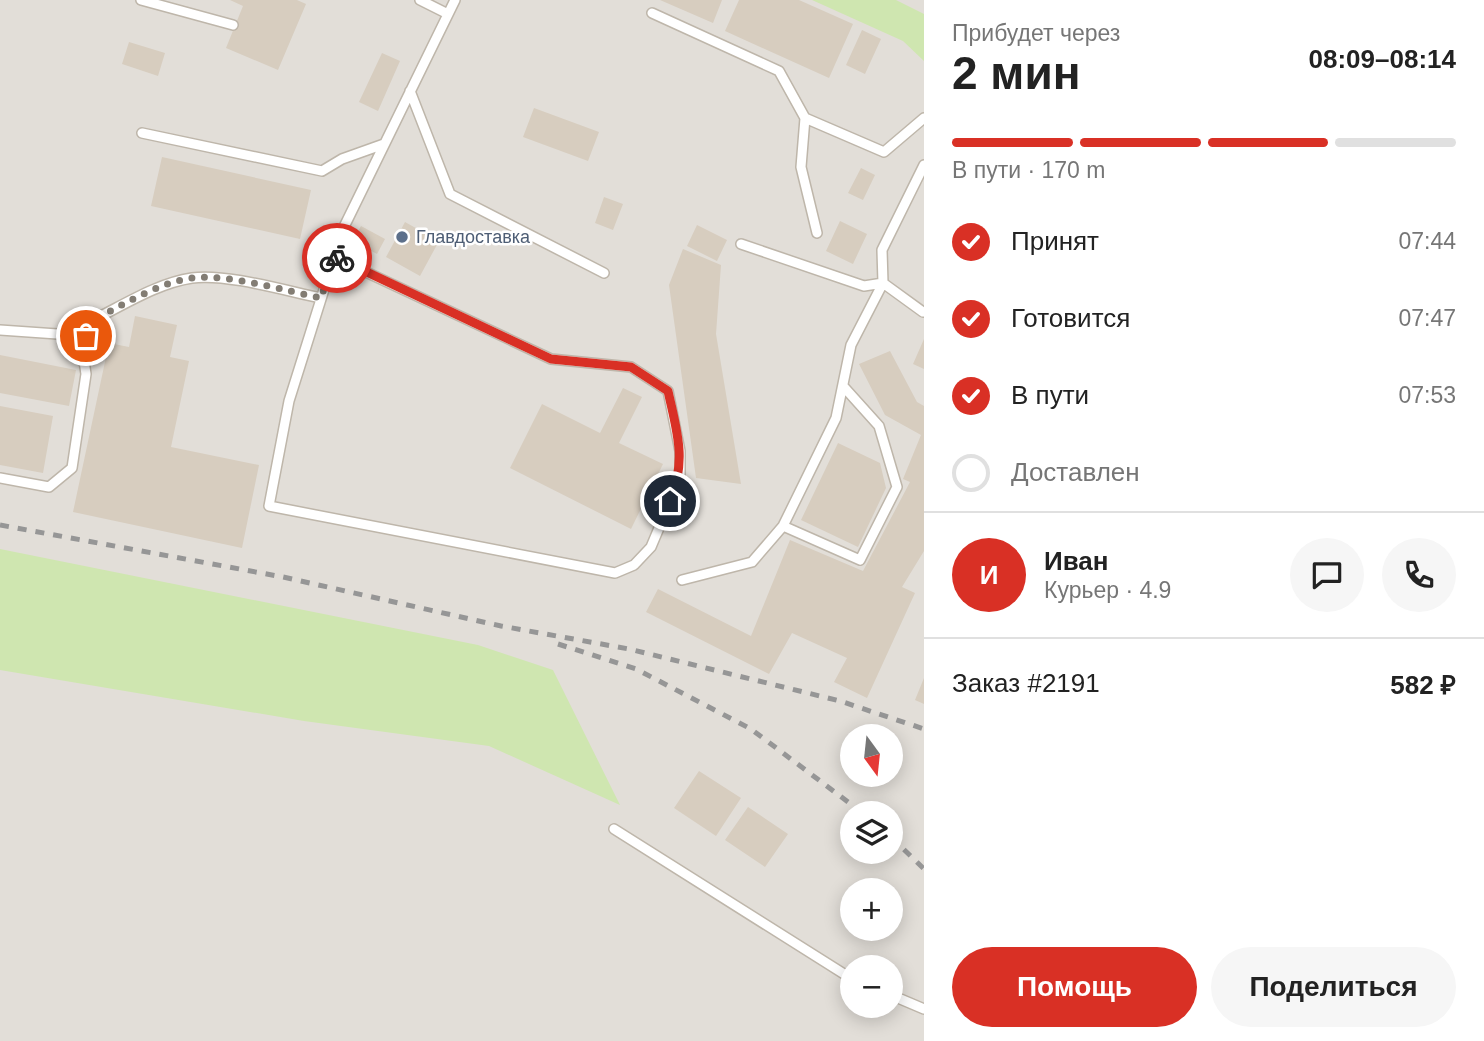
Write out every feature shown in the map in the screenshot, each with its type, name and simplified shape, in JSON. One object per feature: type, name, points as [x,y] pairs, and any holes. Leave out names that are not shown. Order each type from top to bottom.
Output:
[{"type":"lane","points":[[141,0],[233,25]]},
{"type":"lane","points":[[420,0],[448,14]]},
{"type":"lane","points":[[334,257],[551,359],[631,367],[668,391],[680,451],[680,478],[651,547],[634,565],[615,573],[269,506],[289,401],[321,298],[334,257],[343,229],[455,0]]},
{"type":"lane","points":[[652,13],[779,71],[806,118],[801,167],[817,233]]},
{"type":"lane","points":[[410,91],[450,194],[604,273]]},
{"type":"lane","points":[[806,118],[884,152],[924,118]]},
{"type":"lane","points":[[142,133],[322,171],[342,159],[384,144]]},
{"type":"lane","points":[[682,580],[752,562],[783,526],[836,418],[851,345],[883,282],[882,250],[924,165]]},
{"type":"lane","points":[[741,244],[863,286],[883,282],[923,312]]},
{"type":"lane","points":[[0,478],[49,487],[72,468],[86,374],[82,348],[91,321],[147,294],[192,278],[234,281],[321,298]]},
{"type":"lane","points":[[0,330],[86,336]]},
{"type":"lane","points":[[783,526],[860,560],[897,487],[878,426],[843,387]]},
{"type":"lane","points":[[614,829],[840,971]]},
{"type":"lane","points":[[903,1000],[924,1009]]},
{"type":"shaded area","points":[[0,0],[924,0],[924,1041],[0,1041]]},
{"type":"green space","points":[[812,0],[896,0],[924,14],[924,61],[903,41]]},
{"type":"green space","points":[[0,549],[478,645],[553,670],[620,805],[489,746],[304,721],[0,670]]},
{"type":"building","points":[[230,0],[297,0],[306,4],[278,70],[226,48],[243,6]]},
{"type":"building","points":[[660,0],[722,0],[713,23]]},
{"type":"building","points":[[739,0],[799,0],[853,24],[829,78],[725,31]]},
{"type":"building","points":[[862,30],[881,39],[865,74],[846,65]]},
{"type":"building","points":[[129,42],[165,53],[158,76],[122,64]]},
{"type":"building","points":[[382,53],[400,61],[378,111],[359,102]]},
{"type":"building","points":[[534,108],[599,132],[588,161],[523,137]]},
{"type":"building","points":[[162,157],[311,190],[300,239],[151,206]]},
{"type":"building","points":[[861,168],[875,175],[863,200],[848,193]]},
{"type":"building","points":[[604,197],[623,204],[613,230],[595,223]]},
{"type":"building","points":[[840,221],[867,234],[853,264],[826,251]]},
{"type":"building","points":[[405,222],[439,241],[420,276],[386,257]]},
{"type":"building","points":[[697,225],[727,240],[717,261],[687,246]]},
{"type":"building","points":[[361,226],[385,239],[377,254],[353,241]]},
{"type":"building","points":[[683,249],[721,265],[716,334],[741,484],[696,478],[669,285]]},
{"type":"building","points":[[135,316],[177,325],[170,357],[189,361],[171,447],[259,465],[242,548],[73,512],[109,343],[129,347]]},
{"type":"building","points":[[924,339],[924,369],[913,364]]},
{"type":"building","points":[[890,351],[917,402],[924,406],[924,551],[902,587],[915,593],[867,698],[834,682],[847,658],[792,633],[769,674],[646,612],[658,589],[751,636],[790,540],[863,571],[910,482],[903,479],[921,435],[885,415],[859,364]]},
{"type":"building","points":[[0,355],[76,370],[69,406],[0,393]]},
{"type":"building","points":[[623,388],[642,397],[619,443],[663,464],[631,529],[510,468],[542,404],[600,433]]},
{"type":"building","points":[[0,406],[53,416],[43,473],[0,465]]},
{"type":"building","points":[[838,443],[880,463],[886,488],[858,547],[801,520]]},
{"type":"building","points":[[924,678],[924,704],[915,700]]},
{"type":"building","points":[[699,771],[741,798],[716,836],[674,808]]},
{"type":"building","points":[[748,807],[788,834],[765,867],[725,840]]},
{"type":"railway","points":[[0,525],[283,577],[501,626],[629,649],[840,701],[924,729]]},
{"type":"railway","points":[[558,644],[636,669],[751,729],[847,801]]},
{"type":"railway","points":[[903,849],[924,869]]},
{"type":"way so far","points":[[86,336],[91,321],[147,294],[192,278],[234,281],[321,298],[334,257],[337,258]]},
{"type":"place","name":"Главдоставка","points":[[402,237]]},
{"type":"route","points":[[337,258],[551,359],[631,367],[668,391],[680,451],[680,478],[670,501]]}]
